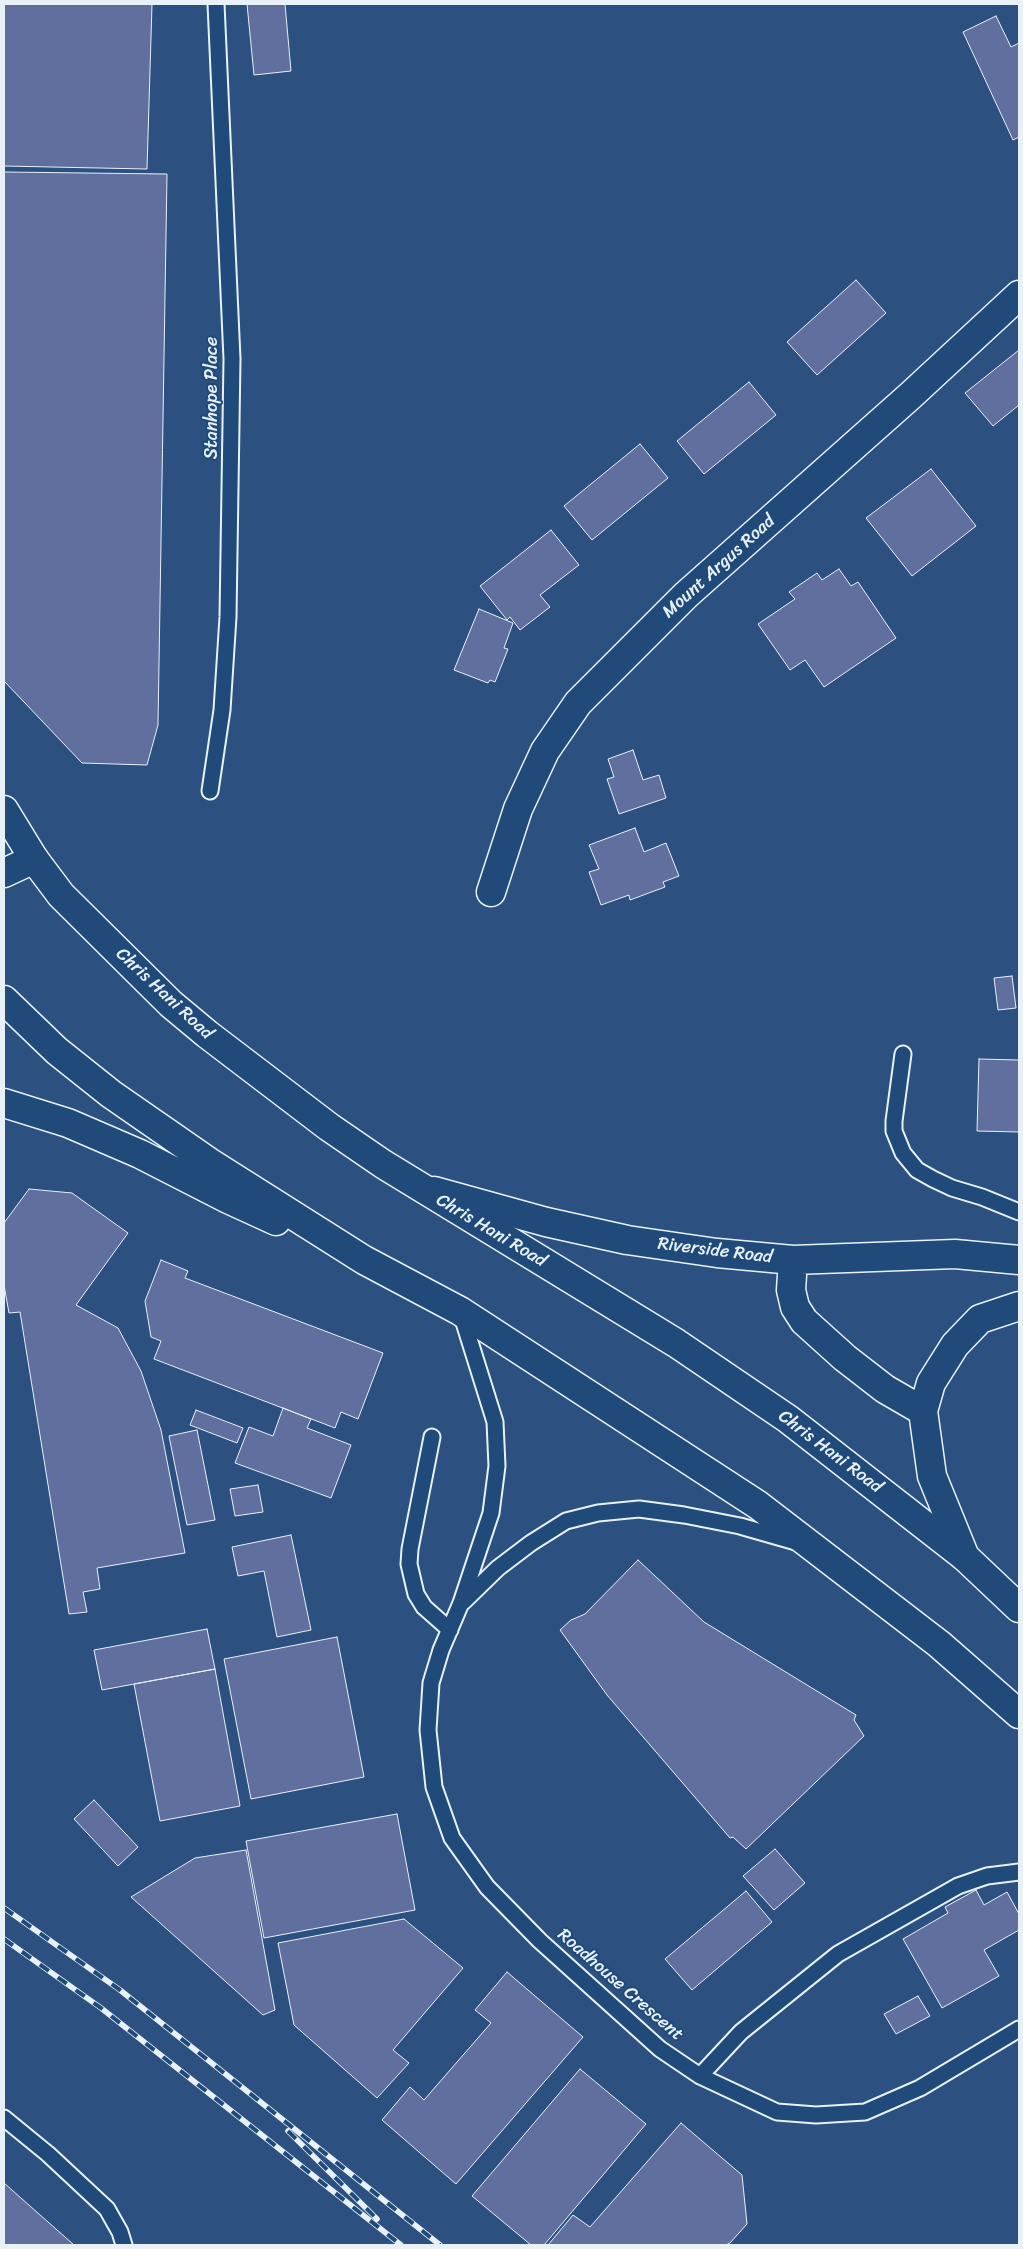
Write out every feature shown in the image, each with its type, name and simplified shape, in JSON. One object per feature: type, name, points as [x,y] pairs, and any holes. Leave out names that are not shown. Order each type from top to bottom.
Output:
[{"type":"main road","name":"Mount Argus Road","points":[[491,892],[518,809],[545,751],[578,703],[686,595],[910,396],[1019,295]]},
{"type":"main road","name":"Chris Hani Road","points":[[4,812],[34,859],[61,895],[178,1010],[246,1065],[329,1128],[418,1187],[676,1343],[788,1419],[965,1557],[1019,1608]]},
{"type":"main road","points":[[4,873],[34,859]]},
{"type":"main road","points":[[4,1000],[58,1051],[112,1094],[209,1162],[364,1260]]},
{"type":"main road","points":[[4,1103],[68,1123],[140,1154],[228,1199],[364,1260],[460,1311],[758,1505],[939,1644],[1019,1714]]},
{"type":"main road","name":"Riverside Road","points":[[418,1187],[546,1222],[627,1240],[717,1253],[792,1260],[954,1254],[1019,1260]]},
{"type":"main road","points":[[792,1260],[791,1290],[795,1307],[804,1321],[845,1358],[885,1389],[923,1410]]},
{"type":"main road","points":[[965,1557],[932,1476],[923,1410],[931,1383],[954,1345],[980,1320],[1019,1306]]},
{"type":"lane","name":"Stanhope Place","points":[[210,791],[222,710],[228,617],[232,378],[216,4]]},
{"type":"lane","points":[[903,1054],[894,1121],[894,1131],[903,1153],[917,1170],[952,1188],[982,1197],[1019,1212]]},
{"type":"lane","name":"Roadhouse Crescent","points":[[460,1311],[495,1422],[496,1466],[491,1513],[461,1603],[431,1683],[428,1730],[434,1787],[452,1838],[487,1887],[540,1941],[660,2049],[700,2076],[777,2112],[816,2115],[865,2112],[920,2088],[1019,2029]]},
{"type":"lane","points":[[432,1437],[408,1564],[416,1594],[424,1607],[450,1630]]},
{"type":"lane","name":"Roadhouse Crescent","points":[[461,1603],[498,1568],[531,1543],[566,1521],[598,1513],[639,1509],[684,1515],[740,1526],[811,1547]]},
{"type":"lane","points":[[700,2076],[741,2032],[838,1954],[958,1886],[988,1876],[1019,1872]]},
{"type":"lane","points":[[4,2118],[48,2154],[107,2209],[120,2232],[124,2245]]},
{"type":"building","points":[[4,4],[152,4],[147,169],[4,166]]},
{"type":"building","points":[[247,4],[285,4],[291,71],[254,75]]},
{"type":"building","points":[[996,16],[1011,47],[1019,43],[1019,137],[1013,140],[963,32]]},
{"type":"building","points":[[4,172],[167,174],[158,725],[147,765],[82,763],[4,681]]},
{"type":"building","points":[[856,280],[886,313],[817,375],[787,342]]},
{"type":"building","points":[[1019,350],[1019,405],[993,426],[965,393]]},
{"type":"building","points":[[749,382],[776,415],[704,474],[677,441]]},
{"type":"building","points":[[640,444],[668,478],[592,540],[564,506]]},
{"type":"building","points":[[931,469],[976,526],[912,576],[866,518]]},
{"type":"building","points":[[551,530],[579,565],[540,595],[550,607],[520,630],[510,617],[507,620],[480,586]]},
{"type":"building","points":[[839,569],[851,586],[858,582],[896,638],[824,687],[805,660],[790,670],[758,624],[795,599],[789,592],[817,573],[822,580]]},
{"type":"building","points":[[479,609],[513,623],[504,648],[508,649],[495,682],[490,680],[488,683],[454,670]]},
{"type":"building","points":[[633,750],[643,780],[659,775],[666,798],[619,814],[607,779],[614,777],[608,759]]},
{"type":"building","points":[[635,828],[644,852],[666,843],[679,876],[663,882],[665,887],[630,900],[629,895],[601,905],[589,872],[599,869],[589,845]]},
{"type":"building","points":[[1012,976],[1016,1008],[998,1010],[994,978]]},
{"type":"building","points":[[979,1059],[1019,1060],[1019,1132],[977,1131]]},
{"type":"building","points":[[29,1189],[72,1193],[128,1233],[76,1305],[118,1328],[141,1371],[161,1430],[185,1553],[97,1568],[100,1589],[83,1592],[87,1612],[69,1614],[20,1312],[9,1313],[4,1285],[4,1223]]},
{"type":"building","points":[[161,1260],[188,1271],[185,1278],[383,1353],[358,1419],[341,1412],[335,1428],[154,1359],[161,1341],[151,1337],[145,1301]]},
{"type":"building","points":[[283,1408],[311,1419],[307,1428],[351,1445],[331,1498],[235,1463],[249,1427],[273,1436]]},
{"type":"building","points":[[196,1410],[243,1428],[237,1443],[190,1425]]},
{"type":"building","points":[[197,1430],[215,1520],[187,1525],[169,1436]]},
{"type":"building","points":[[258,1485],[263,1512],[235,1516],[230,1489]]},
{"type":"building","points":[[291,1535],[311,1630],[277,1637],[264,1571],[238,1576],[232,1547]]},
{"type":"building","points":[[638,1560],[704,1622],[856,1715],[854,1720],[864,1736],[746,1849],[733,1837],[730,1838],[607,1695],[560,1630],[571,1620],[585,1614]]},
{"type":"building","points":[[207,1629],[215,1669],[102,1690],[94,1650]]},
{"type":"building","points":[[337,1637],[364,1777],[251,1799],[224,1659]]},
{"type":"building","points":[[215,1669],[240,1806],[160,1821],[134,1684]]},
{"type":"building","points":[[94,1800],[138,1847],[118,1866],[74,1819]]},
{"type":"building","points":[[397,1814],[415,1910],[264,1938],[246,1841]]},
{"type":"building","points":[[775,1849],[805,1883],[774,1910],[743,1876]]},
{"type":"building","points":[[246,1850],[275,2010],[263,2015],[131,1897],[195,1858]]},
{"type":"building","points":[[976,1890],[984,1905],[1007,1892],[1019,1914],[1019,1930],[984,1950],[999,1976],[942,2008],[903,1939],[948,1913],[945,1907]]},
{"type":"building","points":[[746,1891],[772,1922],[692,1990],[665,1959]]},
{"type":"building","points":[[404,1919],[463,1968],[393,2050],[409,2063],[377,2098],[294,2025],[278,1943]]},
{"type":"building","points":[[507,1972],[583,2037],[456,2184],[382,2120],[410,2087],[424,2100],[491,2023],[475,2010]]},
{"type":"building","points":[[918,1996],[930,2016],[896,2034],[884,2014]]},
{"type":"building","points":[[580,2069],[646,2124],[544,2245],[531,2245],[472,2196]]},
{"type":"building","points":[[681,2123],[742,2175],[747,2224],[730,2243],[726,2245],[548,2245],[573,2215],[590,2227]]},
{"type":"building","points":[[4,2183],[74,2245],[4,2245]]},
{"type":"railway","points":[[4,1908],[120,1990],[440,2245]]},
{"type":"railway","points":[[4,1939],[101,2008],[401,2245]]},
{"type":"railway","points":[[288,2131],[377,2219]]}]
